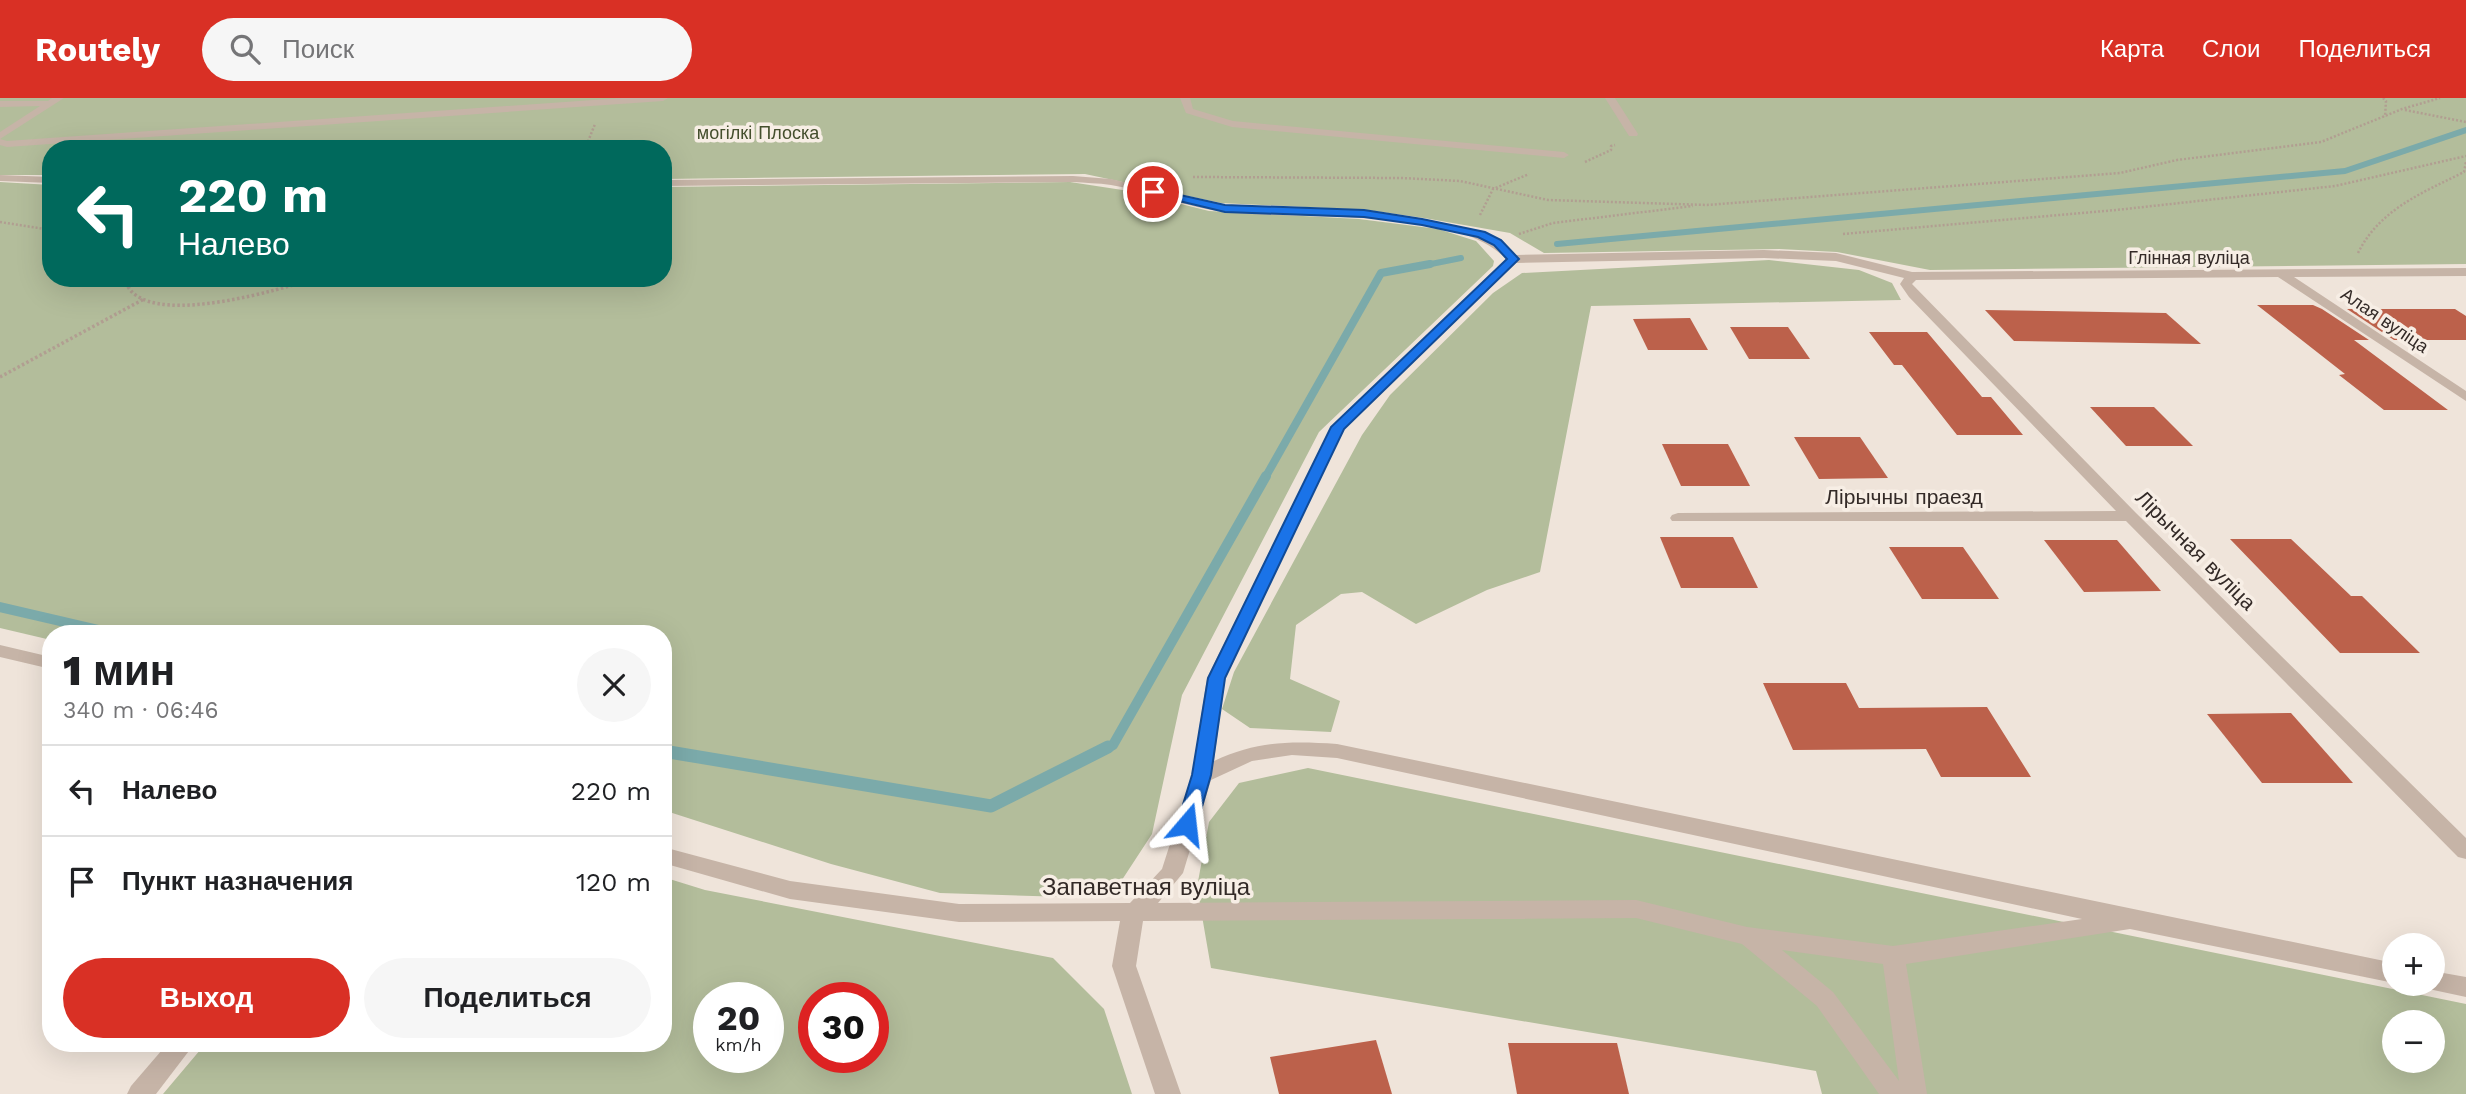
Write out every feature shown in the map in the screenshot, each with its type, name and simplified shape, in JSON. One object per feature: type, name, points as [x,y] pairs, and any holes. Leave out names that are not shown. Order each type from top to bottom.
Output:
[{"type":"street","points":[[0,136],[59,98]]},
{"type":"street","points":[[64,140],[663,98]]},
{"type":"street","points":[[1185,98],[1189,111],[1232,124],[1564,155]]},
{"type":"street","points":[[1610,98],[1633,134]]},
{"type":"street","points":[[0,104],[48,103]]},
{"type":"street","points":[[0,142],[42,142]]},
{"type":"street","points":[[0,178],[42,180]]},
{"type":"street","points":[[672,183],[1073,179],[1111,183],[1225,209],[1364,214],[1422,222],[1481,234],[1498,243],[1513,259],[1338,427],[1216,678],[1202,775],[1172,873],[1133,914],[1124,966],[1168,1094]]},
{"type":"street","name":"Глінная вуліца","points":[[1513,259],[1764,254],[1836,257],[1912,276],[2466,272]]},
{"type":"street","name":"Алая вуліца","points":[[2283,275],[2466,397]]},
{"type":"street","name":"Лірычная вуліца","points":[[1912,276],[1906,284],[1913,294],[2130,516],[2466,851]]},
{"type":"street","name":"Лірычны праезд","points":[[1678,518],[2130,516]]},
{"type":"street","points":[[0,651],[42,661]]},
{"type":"street","points":[[1202,775],[1248,754],[1292,748],[1337,751],[2382,971]]},
{"type":"street","name":"Запаветная вуліца","points":[[672,857],[790,890],[959,913],[1636,909],[1747,936],[1893,956],[2132,920]]},
{"type":"street","points":[[1747,936],[1825,999],[1894,1094]]},
{"type":"street","points":[[1893,956],[1914,1094]]},
{"type":"street","points":[[2445,983],[2466,987]]},
{"type":"street","points":[[140,1094],[175,1052]]},
{"type":"path","points":[[2383,98],[2386,101],[2385,117]]},
{"type":"path","points":[[1498,243],[1553,223],[1707,205],[2120,173],[2177,160],[2321,142],[2402,109],[2440,98]]},
{"type":"path","points":[[2402,109],[2466,122]]},
{"type":"path","points":[[1831,235],[2116,210],[2335,186],[2466,156]]},
{"type":"path","points":[[2351,273],[2364,237],[2393,208],[2464,172],[2466,162]]},
{"type":"path","points":[[1185,177],[1402,178],[1460,181],[1548,200],[1707,205]]},
{"type":"path","points":[[0,222],[42,229]]},
{"type":"path","points":[[129,287],[133,294],[158,304],[226,303],[284,287]]},
{"type":"path","points":[[0,377],[145,299]]},
{"type":"green space","name":"могілкі Плоска","points":[[0,98],[2466,98],[2466,264],[1930,270],[1837,252],[1779,249],[1544,253],[1510,233],[1424,218],[1367,210],[1221,203],[1085,174],[672,179],[672,140],[42,140],[42,175],[0,175]]},
{"type":"green space","points":[[0,182],[42,184],[42,287],[672,287],[672,187],[1070,182],[1129,191],[1209,211],[1359,219],[1438,229],[1476,241],[1494,261],[1493,266],[1319,432],[1182,695],[1152,834],[1118,886],[1067,897],[940,893],[831,864],[672,813],[672,625],[42,625],[42,638],[0,628]]},
{"type":"green space","points":[[1769,260],[1859,270],[1892,283],[1901,300],[1591,306],[1540,572],[1487,590],[1416,624],[1362,592],[1341,594],[1296,625],[1290,679],[1340,701],[1331,732],[1250,728],[1222,709],[1234,672],[1362,435],[1390,395],[1493,293],[1522,273]]},
{"type":"green space","points":[[1308,768],[2382,987],[2382,996],[2427,996],[2466,1004],[2466,1094],[1822,1094],[1816,1071],[1211,968],[1197,887],[1209,822],[1239,783]]},
{"type":"green space","points":[[672,880],[705,890],[1053,958],[1104,1009],[1132,1094],[163,1094],[198,1052],[672,1052]]},
{"type":"building","points":[[2257,305],[2313,305],[2322,309],[2369,340],[2354,340],[2448,410],[2384,410],[2339,375],[2345,374]]},
{"type":"building","points":[[2347,309],[2455,309],[2466,316],[2466,340],[2394,340]]},
{"type":"building","points":[[1985,310],[2166,313],[2201,344],[2014,341]]},
{"type":"building","points":[[1690,318],[1708,350],[1648,350],[1633,319]]},
{"type":"building","points":[[1730,327],[1788,327],[1810,359],[1749,359]]},
{"type":"building","points":[[1869,332],[1927,332],[1982,397],[1991,397],[2023,435],[1957,435],[1902,365],[1894,365]]},
{"type":"building","points":[[2090,407],[2154,407],[2193,446],[2126,446]]},
{"type":"building","points":[[1794,437],[1860,437],[1888,478],[1819,479]]},
{"type":"building","points":[[1662,444],[1728,444],[1750,486],[1681,486]]},
{"type":"building","points":[[1660,537],[1733,537],[1758,588],[1681,588]]},
{"type":"building","points":[[2230,539],[2291,539],[2351,596],[2362,596],[2420,653],[2340,653]]},
{"type":"building","points":[[2044,540],[2117,540],[2161,591],[2084,592]]},
{"type":"building","points":[[1889,547],[1963,547],[1999,599],[1922,599]]},
{"type":"building","points":[[1763,683],[1846,683],[1859,708],[1987,707],[2031,777],[1941,777],[1926,749],[1793,750]]},
{"type":"building","points":[[2291,713],[2353,783],[2262,783],[2207,714]]},
{"type":"building","points":[[1376,1040],[1392,1094],[1279,1094],[1270,1057]]},
{"type":"building","points":[[1508,1043],[1617,1043],[1629,1094],[1517,1094]]},
{"type":"waterway","points":[[1557,244],[2345,171],[2466,130]]},
{"type":"waterway","points":[[1421,266],[1461,258]]},
{"type":"waterway","points":[[1265,478],[1381,273],[1430,264]]},
{"type":"waterway","points":[[1105,749],[1113,745],[1266,476]]},
{"type":"waterway","points":[[0,607],[77,625]]},
{"type":"waterway","points":[[672,753],[991,806],[1108,747]]},
{"type":"route","points":[[1153,192],[1225,209],[1364,214],[1422,222],[1481,234],[1498,243],[1513,259],[1338,427],[1216,678],[1202,775],[1187,824]]}]
